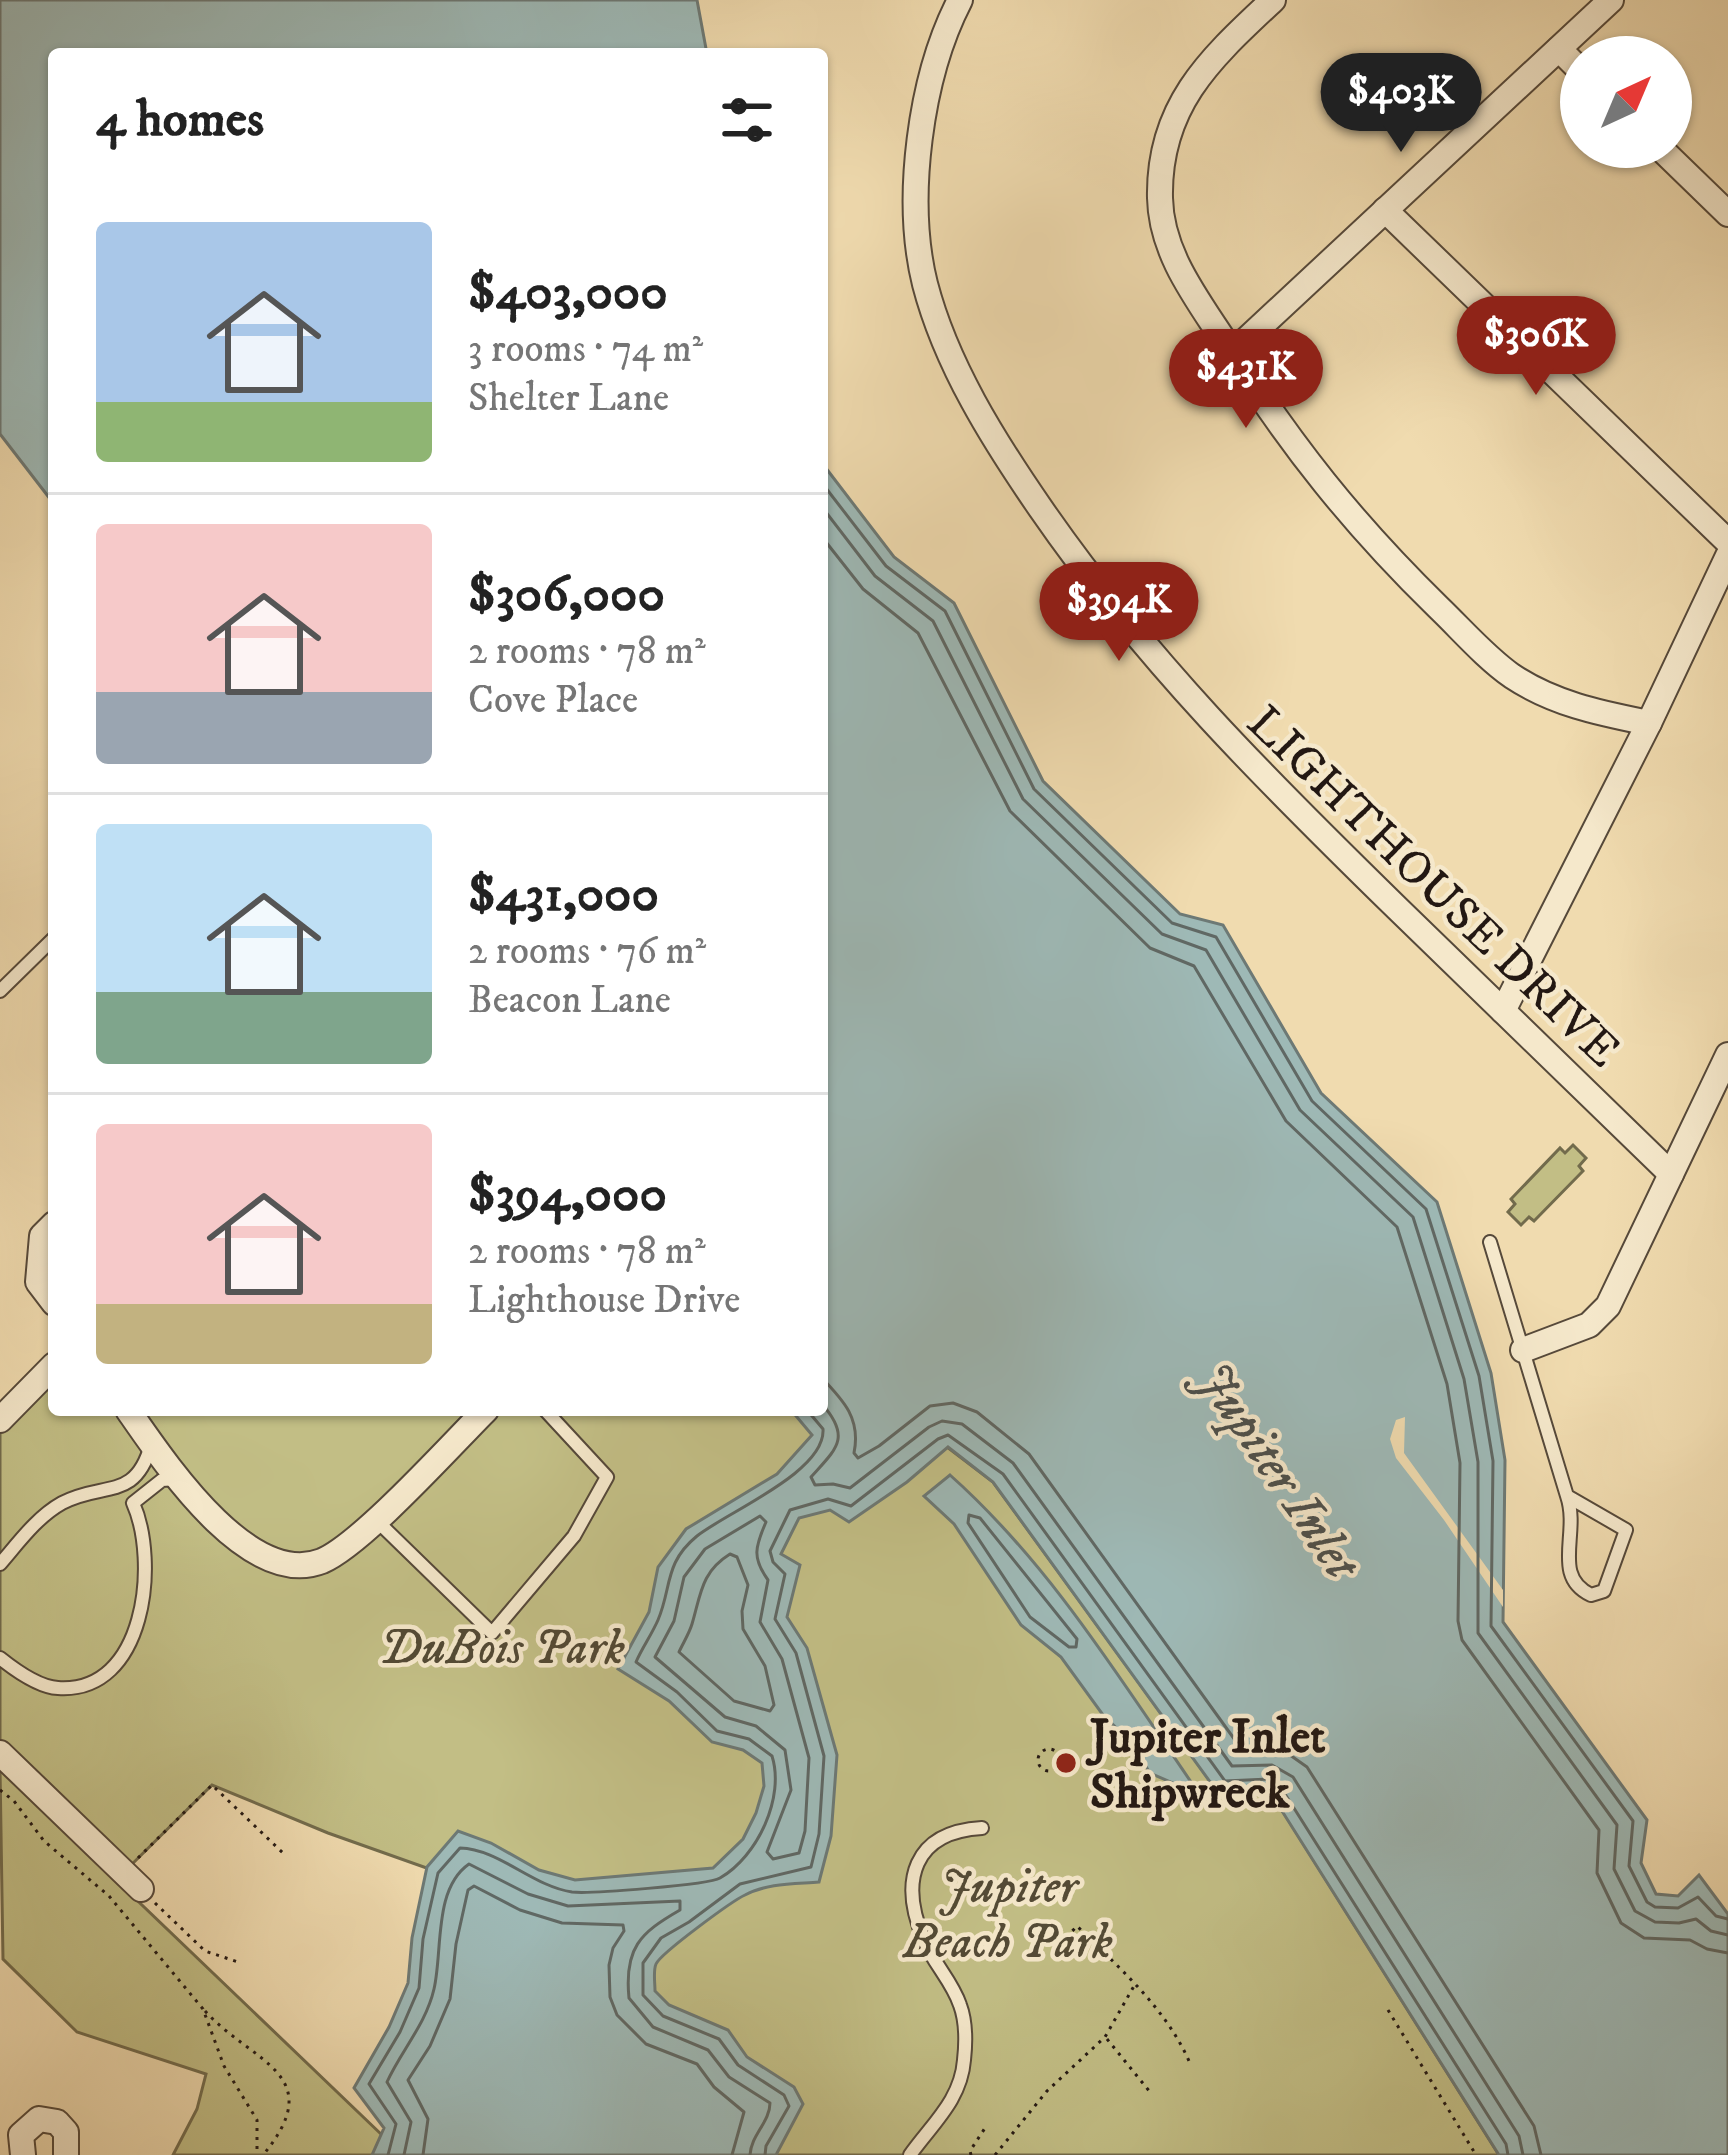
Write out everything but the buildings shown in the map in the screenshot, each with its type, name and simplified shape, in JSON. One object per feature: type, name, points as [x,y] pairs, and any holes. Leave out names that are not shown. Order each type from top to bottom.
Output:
[{"type":"street","name":"LIGHTHOUSE DRIVE","points":[[960,0],[934,68],[923,118],[919,255],[939,329],[986,423],[1080,565],[1210,723],[1671,1174]]},
{"type":"street","points":[[1274,0],[1201,70],[1178,108],[1161,165],[1160,211],[1168,243],[1276,422],[1369,539],[1494,661],[1533,689],[1562,703],[1649,724]]},
{"type":"street","points":[[1232,353],[1611,0]]},
{"type":"street","points":[[1681,168],[1728,214]]},
{"type":"street","points":[[1385,210],[1728,542]]},
{"type":"street","points":[[1503,1011],[1649,724],[1728,556]]},
{"type":"street","points":[[1523,1350],[1589,1324],[1607,1306],[1728,1055]]},
{"type":"street","points":[[48,1230],[42,1236],[38,1282],[48,1295]]},
{"type":"street","points":[[0,1420],[48,1371]]},
{"type":"street","points":[[132,1416],[178,1479],[240,1542],[292,1565],[334,1554],[480,1416]]},
{"type":"street","points":[[0,1753],[132,1881]]},
{"type":"street","points":[[14,2149],[31,2122],[49,2119],[66,2132],[66,2155]]},
{"type":"lane","points":[[0,991],[48,944]]},
{"type":"lane","points":[[1490,1242],[1567,1496],[1573,1514],[1569,1575],[1591,1595],[1604,1591],[1626,1530],[1567,1496]]},
{"type":"lane","points":[[375,1519],[492,1633],[574,1536],[608,1477],[550,1416]]},
{"type":"lane","points":[[0,1564],[57,1506],[78,1496],[120,1488],[144,1470],[152,1444]]},
{"type":"lane","points":[[133,1502],[162,1480],[178,1479]]},
{"type":"lane","points":[[0,1658],[21,1674],[58,1688],[102,1678],[132,1640],[148,1560],[143,1525],[133,1502],[120,1488]]},
{"type":"lane","points":[[910,2155],[956,2094],[965,2050],[959,2002],[923,1939],[913,1878],[929,1844],[961,1829],[982,1828]]},
{"type":"path","points":[[241,1963],[205,1951],[132,1881],[212,1785],[283,1853]]},
{"type":"path","points":[[0,1790],[44,1840],[109,1896],[203,2008],[280,2072],[289,2087],[290,2111],[279,2136],[260,2155]]},
{"type":"path","points":[[1040,1926],[1060,1944],[1077,1926],[1179,2038],[1189,2061]]},
{"type":"path","points":[[995,2155],[1047,2091],[1106,2037],[1135,1985]]},
{"type":"path","points":[[203,2008],[224,2066],[257,2120],[260,2155]]},
{"type":"path","points":[[1388,2010],[1476,2155]]},
{"type":"path","points":[[1106,2037],[1150,2092]]},
{"type":"path","points":[[971,2155],[985,2128]]},
{"type":"green space","points":[[1573,1145],[1586,1158],[1579,1166],[1583,1171],[1534,1221],[1529,1217],[1521,1225],[1508,1212],[1515,1204],[1511,1199],[1560,1148],[1565,1153]]},
{"type":"green space","points":[[48,1359],[48,1416],[828,1416],[828,1412],[947,1447],[993,1482],[1221,1796],[1270,1791],[1499,2155],[381,2155],[438,1872],[212,1785],[118,1878],[0,1762],[0,1411]]},
{"type":"green space","points":[[0,1769],[382,2135],[373,2155],[173,2155],[197,2109],[206,2074],[77,2032],[3,1959]]},
{"type":"water","points":[[0,0],[697,0],[706,48],[48,48],[48,496],[0,434]]},
{"type":"water","name":"Jupiter Inlet","points":[[828,471],[894,557],[954,603],[1043,781],[1180,914],[1223,925],[1321,1093],[1437,1202],[1491,1373],[1505,1460],[1503,1622],[1647,1820],[1641,1863],[1656,1894],[1678,1896],[1699,1875],[1728,1914],[1728,2155],[1499,2155],[1270,1792],[1221,1797],[993,1482],[948,1447],[849,1522],[830,1510],[799,1518],[781,1554],[800,1565],[787,1617],[807,1648],[837,1755],[831,1836],[819,1882],[772,1886],[745,1895],[683,1939],[655,1967],[655,1991],[669,2005],[728,2030],[747,2057],[794,2087],[803,2104],[776,2155],[372,2155],[384,2128],[354,2088],[408,1983],[427,1867],[458,1831],[539,1870],[575,1880],[713,1868],[743,1839],[764,1786],[762,1763],[743,1750],[712,1742],[669,1701],[618,1669],[649,1612],[658,1567],[686,1529],[777,1474],[812,1435],[796,1416],[828,1416]]},
{"type":"water","points":[[950,1475],[1054,1587],[1200,1795],[1150,1773],[1130,1741],[1103,1715],[1061,1657],[1021,1625],[954,1524],[924,1496]]},
{"type":"pier","points":[[1405,1417],[1404,1453],[1503,1590],[1503,1607],[1396,1458],[1390,1439],[1396,1420]]},
{"type":"place","name":"Jupiter Inlet Shipwreck","points":[[1066,1763]]},
{"type":"park label","name":"DuBois Park","points":[[502,1646]]},
{"type":"park label","name":"Jupiter Beach Park","points":[[1008,1912]]}]
